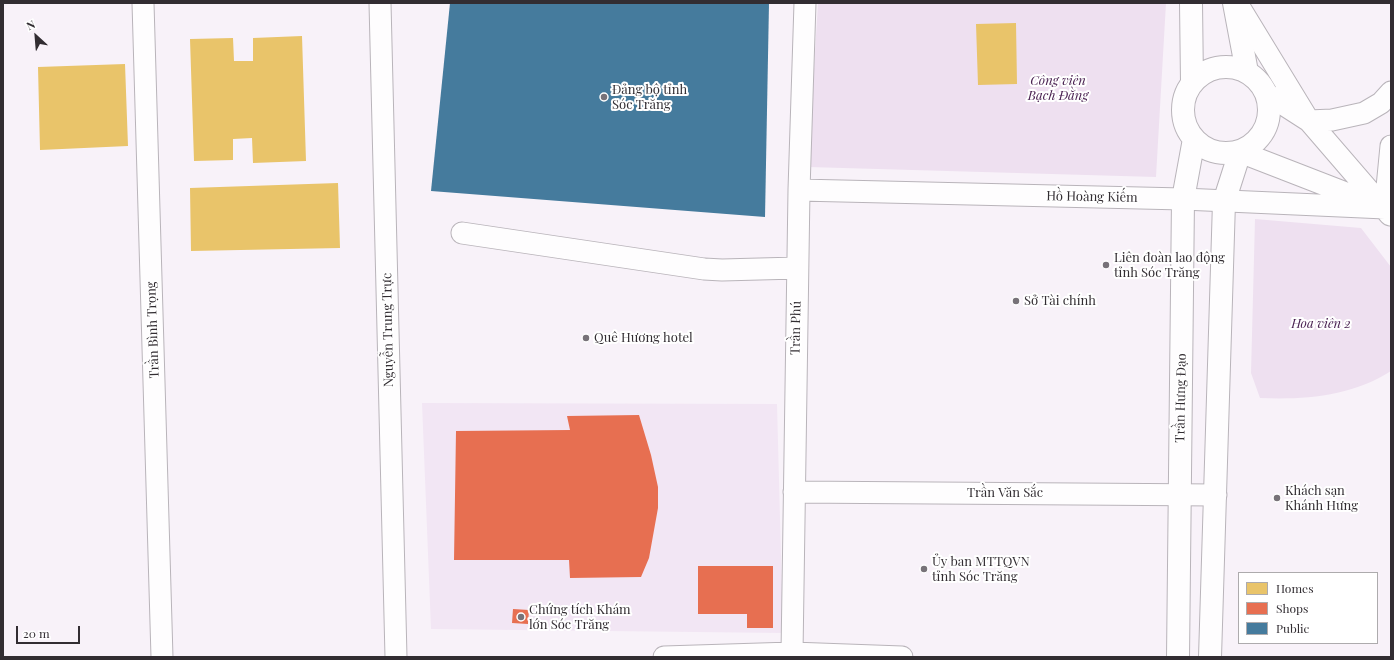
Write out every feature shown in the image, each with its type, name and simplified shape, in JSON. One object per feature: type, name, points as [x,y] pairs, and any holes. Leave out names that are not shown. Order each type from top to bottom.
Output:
[{"type":"main road","points":[[1191,3],[1192,84]]},
{"type":"main road","points":[[1234,3],[1247,72]]},
{"type":"main road","points":[[1233,67],[1247,72],[1260,82],[1267,94],[1270,109],[1268,124],[1261,137],[1240,152],[1220,154],[1206,149],[1194,140],[1186,126],[1183,112],[1185,97],[1192,84],[1204,74],[1218,68],[1233,67]]},
{"type":"main road","name":"Trần Hưng Đạo","points":[[1178,657],[1183,199],[1194,140]]},
{"type":"main road","points":[[1210,657],[1224,202],[1240,152]]},
{"type":"street","name":"Trần Bình Trọng","points":[[143,3],[162,657]]},
{"type":"street","name":"Nguyễn Trung Trực","points":[[380,3],[396,657]]},
{"type":"street","name":"Trần Phú","points":[[799,654],[794,492],[798,190],[805,3]]},
{"type":"street","points":[[1237,3],[1309,121],[1388,212]]},
{"type":"street","points":[[1267,94],[1309,121],[1332,120],[1364,113],[1381,103],[1391,92]]},
{"type":"street","points":[[1388,212],[1391,146]]},
{"type":"street","points":[[1240,152],[1388,212]]},
{"type":"street","name":"Hồ Hoàng Kiếm","points":[[798,190],[1183,199],[1388,212]]},
{"type":"street","points":[[462,233],[704,269],[797,268]]},
{"type":"street","name":"Trần Văn Sắc","points":[[794,492],[1216,495]]},
{"type":"street","points":[[664,657],[799,654],[902,657]]},
{"type":"shaded area","points":[[422,403],[777,404],[783,633],[431,629]]},
{"type":"green space","name":"Công viên Bạch Đằng","points":[[818,3],[1166,3],[1156,177],[808,167]]},
{"type":"green space","name":"Hoa viên 2","points":[[1255,219],[1361,228],[1391,267],[1391,371],[1361,386],[1328,395],[1294,398],[1260,398],[1251,373]]},
{"type":"building: Homes","points":[[1016,23],[1017,84],[978,85],[976,24]]},
{"type":"building: Homes","points":[[302,36],[306,161],[253,163],[252,138],[233,139],[233,160],[194,161],[190,39],[233,38],[234,61],[253,61],[253,38]]},
{"type":"building: Homes","points":[[125,64],[128,146],[40,150],[38,67]]},
{"type":"building: Homes","points":[[338,183],[340,248],[191,251],[190,188]]},
{"type":"building: Shops","points":[[639,415],[651,455],[658,487],[658,508],[649,558],[641,577],[570,578],[569,560],[454,560],[456,431],[570,430],[567,416]]},
{"type":"building: Shops","points":[[698,566],[773,566],[773,628],[747,628],[747,614],[698,614]]},
{"type":"building: Shops","name":"Chứng tích Khám lớn Sóc Trăng","points":[[513,609],[529,610],[528,624],[512,623]]},
{"type":"building: Public","name":"Đảng bộ tỉnh Sóc Trăng","points":[[450,3],[769,3],[765,217],[431,191]]},
{"type":"place","name":"Đảng bộ tỉnh Sóc Trăng","points":[[604,97]]},
{"type":"place","name":"Liên đoàn lao động tỉnh Sóc Trăng","points":[[1106,265]]},
{"type":"place","name":"Sở Tài chính","points":[[1016,301]]},
{"type":"place","name":"Quê Hương hotel","points":[[586,338]]},
{"type":"place","name":"Khách sạn Khánh Hưng","points":[[1277,498]]},
{"type":"place","name":"Ủy ban MTTQVN tỉnh Sóc Trăng","points":[[924,569]]},
{"type":"place","name":"Chứng tích Khám lớn Sóc Trăng","points":[[521,617]]}]
